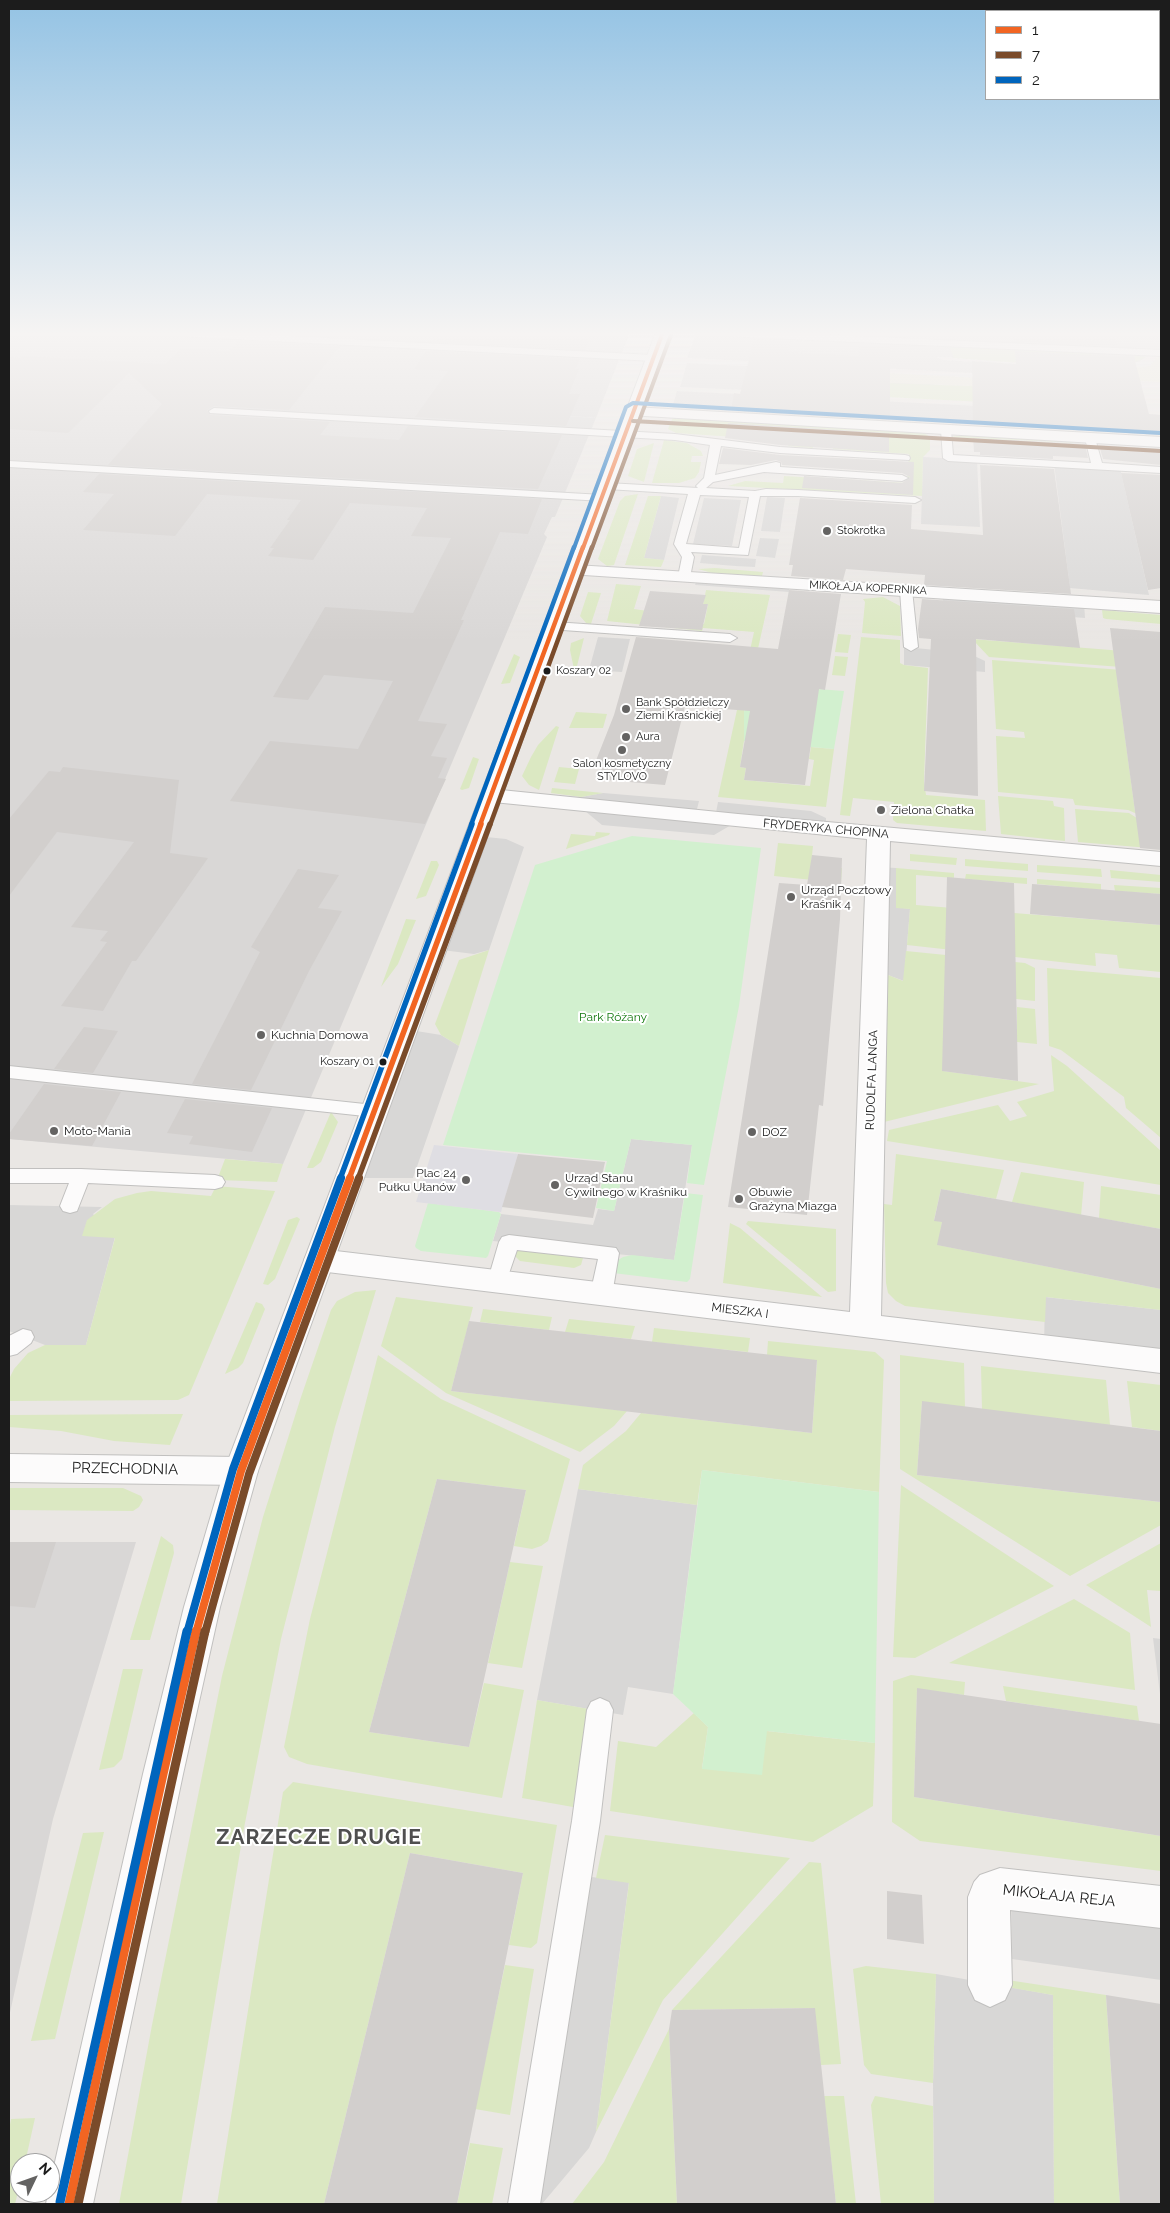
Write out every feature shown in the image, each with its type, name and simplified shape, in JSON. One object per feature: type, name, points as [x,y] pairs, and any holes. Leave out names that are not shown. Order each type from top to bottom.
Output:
[{"type":"street","points":[[69,2204],[202,1607],[241,1471],[625,435]]},
{"type":"street","points":[[1041,435],[1161,442]]},
{"type":"street","name":"MIKOŁAJA KOPERNIKA","points":[[575,570],[1161,607]]},
{"type":"street","name":"FRYDERYKA CHOPINA","points":[[491,796],[879,834],[1161,859]]},
{"type":"street","name":"RUDOLFA LANGA","points":[[865,1326],[879,834]]},
{"type":"street","name":"MIESZKA I","points":[[319,1260],[1161,1362]]},
{"type":"street","name":"PRZECHODNIA","points":[[9,1468],[241,1471]]},
{"type":"street","name":"MIKOŁAJA REJA","points":[[990,1985],[989,1897],[995,1890],[1000,1888],[1161,1908]]},
{"type":"lane","points":[[677,435],[780,450],[905,458]]},
{"type":"lane","points":[[946,435],[948,458],[1161,470]]},
{"type":"lane","points":[[1090,438],[1097,466]]},
{"type":"lane","points":[[709,479],[716,442]]},
{"type":"lane","points":[[684,577],[688,557],[680,544],[695,491],[709,479],[745,465],[750,446]]},
{"type":"lane","points":[[709,479],[764,470],[777,465],[780,450]]},
{"type":"lane","points":[[844,474],[846,454]]},
{"type":"lane","points":[[9,464],[605,492],[695,491],[755,494],[766,492],[915,500]]},
{"type":"lane","points":[[764,470],[902,478]]},
{"type":"lane","points":[[683,548],[744,552],[755,494]]},
{"type":"lane","points":[[906,590],[911,648]]},
{"type":"lane","points":[[554,626],[730,638]]},
{"type":"lane","points":[[9,1072],[374,1111]]},
{"type":"lane","points":[[70,1206],[81,1176]]},
{"type":"lane","points":[[9,1178],[81,1176],[215,1182]]},
{"type":"lane","points":[[498,1283],[509,1242],[609,1253],[601,1295]]},
{"type":"lane","points":[[524,2204],[586,1821],[600,1710]]},
{"type":"shaded area","points":[[9,435],[589,435],[565,493],[506,495],[563,498],[555,517],[552,517],[544,534],[547,537],[283,1164],[9,1139]]},
{"type":"shaded area","points":[[923,457],[977,460],[980,527],[921,524]]},
{"type":"shaded area","points":[[1054,464],[1120,468],[1149,595],[1070,588]]},
{"type":"shaded area","points":[[661,496],[679,498],[664,560],[644,558]]},
{"type":"shaded area","points":[[767,497],[785,498],[780,532],[761,531]]},
{"type":"shaded area","points":[[704,498],[741,500],[732,546],[693,544]]},
{"type":"shaded area","points":[[760,538],[779,539],[775,558],[756,556]]},
{"type":"shaded area","points":[[702,555],[756,559],[755,567],[700,563]]},
{"type":"shaded area","points":[[696,582],[789,583],[789,592],[695,585]]},
{"type":"shaded area","points":[[944,592],[1084,602],[1085,618],[942,607]]},
{"type":"shaded area","points":[[598,637],[630,639],[622,672],[589,670]]},
{"type":"shaded area","points":[[904,647],[968,653],[985,661],[985,672],[904,665]]},
{"type":"shaded area","points":[[603,793],[699,801],[695,817],[715,818],[718,802],[811,811],[826,818],[826,829],[738,821],[714,835],[602,825],[579,806],[581,797]]},
{"type":"shaded area","points":[[476,836],[506,839],[524,847],[489,950],[474,954],[434,949]]},
{"type":"shaded area","points":[[879,867],[896,868],[896,907],[910,909],[904,981],[888,975],[885,1013]]},
{"type":"shaded area","points":[[404,1029],[441,1035],[459,1046],[413,1178],[350,1178]]},
{"type":"shaded area","points":[[631,1139],[692,1145],[674,1260],[493,1241],[501,1214],[593,1225],[598,1209],[614,1211]]},
{"type":"shaded area","name":"Plac 24 Pułku Ułanów","points":[[434,1145],[518,1154],[501,1212],[416,1202]]},
{"type":"shaded area","points":[[9,1205],[102,1207],[93,1214],[115,1237],[86,1345],[45,1345],[9,1331]]},
{"type":"shaded area","points":[[1045,1297],[1161,1310],[1161,1361],[1044,1348]]},
{"type":"shaded area","points":[[578,1489],[697,1505],[673,1694],[628,1687],[623,1715],[537,1700]]},
{"type":"shaded area","points":[[9,1542],[136,1542],[53,1819],[9,2017]]},
{"type":"shaded area","points":[[1153,1638],[1161,1639],[1161,1702]]},
{"type":"shaded area","points":[[577,1875],[629,1882],[596,2132],[589,2148],[542,2204],[524,2204]]},
{"type":"shaded area","points":[[1011,1890],[1161,1907],[1161,1980],[1012,1959]]},
{"type":"shaded area","points":[[936,1974],[1053,1995],[1054,2204],[934,2204],[933,2083]]},
{"type":"green space","points":[[708,435],[927,435],[930,437],[930,450],[923,457],[922,496],[728,486],[745,481],[783,483],[784,476],[907,483],[909,454],[833,449],[833,442],[814,441],[813,448],[788,446],[790,441]]},
{"type":"green space","points":[[967,435],[1078,443],[950,437]]},
{"type":"green space","points":[[664,440],[687,443],[701,451],[703,456],[692,456],[691,462],[701,462],[699,472],[695,478],[679,483],[652,483]]},
{"type":"green space","points":[[654,443],[644,482],[628,476],[637,449]]},
{"type":"green space","points":[[638,494],[614,565],[607,566],[598,559],[620,501],[625,496]]},
{"type":"green space","points":[[648,496],[661,496],[644,558],[664,560],[661,567],[625,565]]},
{"type":"green space","points":[[715,568],[763,572],[762,576],[712,573],[698,569]]},
{"type":"green space","points":[[616,584],[641,586],[634,609],[648,611],[647,620],[704,624],[708,604],[703,604],[706,590],[770,595],[744,711],[744,741],[740,767],[746,768],[744,780],[810,786],[814,760],[809,759],[811,747],[834,749],[826,807],[718,797],[754,632],[703,628],[702,631],[607,621]]},
{"type":"green space","points":[[588,592],[601,593],[591,624],[586,623],[580,616]]},
{"type":"green space","points":[[883,597],[900,606],[901,636],[862,633],[865,602],[863,599]]},
{"type":"green space","points":[[1102,610],[1161,615],[1161,624],[1106,619],[1103,618]]},
{"type":"green space","points":[[838,634],[851,635],[848,653],[835,652]]},
{"type":"green space","points":[[861,637],[900,640],[900,663],[928,668],[924,781],[926,795],[985,800],[986,831],[897,823],[893,820],[894,802],[853,798],[850,816],[840,815]]},
{"type":"green space","points":[[584,638],[575,674],[570,650],[571,643]]},
{"type":"green space","points":[[972,639],[1161,654],[1161,670],[989,657]]},
{"type":"green space","points":[[514,654],[520,657],[510,683],[501,684]]},
{"type":"green space","points":[[835,656],[848,657],[845,676],[832,675]]},
{"type":"green space","points":[[992,660],[1161,673],[1161,681],[1117,678],[1135,811],[1161,813],[1161,821],[1149,819],[1128,810],[1075,805],[1073,799],[998,792],[996,736],[1025,738],[1024,732],[996,729]]},
{"type":"green space","points":[[752,684],[844,691],[834,749],[744,741],[744,712]]},
{"type":"green space","points":[[576,712],[607,714],[603,728],[569,728]]},
{"type":"green space","points":[[556,726],[559,727],[539,790],[529,785],[522,776],[538,745]]},
{"type":"green space","points":[[473,757],[479,759],[469,788],[462,790],[460,789]]},
{"type":"green space","points":[[559,767],[579,769],[575,784],[554,782]]},
{"type":"green space","points":[[552,788],[603,793],[581,797],[551,793]]},
{"type":"green space","points":[[998,796],[1053,801],[1054,806],[1064,808],[1065,841],[1001,834]]},
{"type":"green space","points":[[1075,809],[1129,813],[1146,824],[1161,825],[1161,849],[1078,842]]},
{"type":"green space","points":[[596,832],[610,833],[609,835],[566,849],[571,834],[595,836]]},
{"type":"green space","name":"Park Różany","points":[[632,836],[761,848],[739,1006],[704,1185],[687,1183],[692,1145],[631,1139],[614,1211],[596,1208],[607,1161],[443,1145],[535,865]]},
{"type":"green space","points":[[778,843],[813,846],[811,865],[842,868],[841,883],[774,876]]},
{"type":"green space","points":[[910,854],[957,858],[956,865],[910,861]]},
{"type":"green space","points":[[965,859],[1028,864],[1028,871],[965,866]]},
{"type":"green space","points":[[431,861],[437,861],[439,865],[426,896],[416,899]]},
{"type":"green space","points":[[1037,865],[1101,869],[1102,877],[1037,872]]},
{"type":"green space","points":[[896,868],[954,873],[954,878],[916,875],[916,905],[1161,925],[1161,972],[1119,968],[1117,955],[1095,953],[1096,966],[907,945],[910,909],[896,908]]},
{"type":"green space","points":[[1110,870],[1161,875],[1161,882],[1111,878]]},
{"type":"green space","points":[[966,874],[1027,878],[1027,884],[965,879]]},
{"type":"green space","points":[[1037,879],[1101,884],[1101,890],[1037,884]]},
{"type":"green space","points":[[1114,885],[1161,888],[1161,894],[1115,891]]},
{"type":"green space","points":[[406,919],[416,920],[398,964],[381,987]]},
{"type":"green space","points":[[489,950],[459,1046],[441,1035],[435,1024],[459,960]]},
{"type":"green space","points":[[906,951],[1025,963],[1035,968],[1035,1001],[1016,999],[943,1071],[1039,1084],[880,1123],[888,975],[903,981]]},
{"type":"green space","points":[[1047,968],[1161,978],[1161,1138],[1126,1108],[1124,1097],[1061,1050],[1049,1046]]},
{"type":"green space","points":[[1017,1007],[1035,1009],[1037,1044],[1017,1042]]},
{"type":"green space","points":[[1051,1055],[1067,1066],[1161,1151],[1161,1185],[887,1141],[889,1130],[998,1105],[1010,1121],[1027,1116],[1017,1102],[1054,1091]]},
{"type":"green space","points":[[331,1112],[338,1122],[321,1162],[313,1168],[307,1168]]},
{"type":"green space","points":[[896,1154],[1004,1170],[996,1199],[941,1189],[934,1220],[942,1222],[938,1245],[1161,1289],[1161,1310],[1046,1297],[1045,1322],[905,1306],[896,1301],[888,1293],[886,1283],[884,1204],[892,1205]]},
{"type":"green space","points":[[225,1159],[283,1164],[277,1182],[217,1180]]},
{"type":"green space","points":[[1021,1172],[1084,1182],[1081,1216],[1012,1202]]},
{"type":"green space","points":[[216,1186],[275,1191],[189,1395],[178,1400],[9,1401],[9,1379],[14,1369],[28,1353],[45,1345],[86,1345],[115,1238],[82,1236],[87,1220],[115,1199],[137,1193],[151,1191],[211,1196]]},
{"type":"green space","points":[[1101,1186],[1161,1195],[1161,1229],[1099,1218]]},
{"type":"green space","points":[[685,1193],[703,1195],[690,1279],[687,1282],[613,1273],[615,1262],[623,1257],[632,1255],[674,1260]]},
{"type":"green space","points":[[428,1203],[499,1212],[501,1214],[488,1256],[486,1258],[421,1251],[416,1248]]},
{"type":"green space","points":[[297,1217],[300,1219],[275,1279],[268,1285],[263,1284],[288,1220]]},
{"type":"green space","points":[[748,1221],[836,1229],[836,1291],[828,1292],[746,1224]]},
{"type":"green space","points":[[730,1223],[740,1228],[822,1297],[723,1283]]},
{"type":"green space","points":[[517,1249],[581,1252],[583,1258],[581,1265],[574,1268],[520,1261],[515,1256]]},
{"type":"green space","points":[[376,1290],[335,1427],[281,1639],[244,1828],[181,2204],[119,2204],[152,2025],[222,1676],[263,1517],[331,1310],[337,1301],[355,1292]]},
{"type":"green space","points":[[396,1297],[473,1307],[451,1391],[627,1411],[614,1426],[580,1452],[446,1393],[381,1346]]},
{"type":"green space","points":[[256,1302],[262,1304],[265,1309],[243,1363],[238,1368],[225,1374]]},
{"type":"green space","points":[[483,1309],[552,1317],[549,1330],[480,1322]]},
{"type":"green space","points":[[569,1319],[635,1326],[631,1339],[565,1332]]},
{"type":"green space","points":[[654,1328],[750,1338],[748,1352],[652,1342]]},
{"type":"green space","points":[[768,1341],[875,1352],[884,1360],[879,1492],[702,1470],[697,1505],[578,1489],[583,1465],[626,1431],[641,1413],[812,1433],[817,1361],[767,1355]]},
{"type":"green space","points":[[378,1355],[441,1399],[570,1459],[548,1541],[532,1549],[514,1546],[526,1490],[437,1479],[369,1732],[469,1747],[484,1683],[524,1690],[502,1798],[307,1764],[289,1757],[284,1747],[310,1619]]},
{"type":"green space","points":[[900,1355],[964,1363],[965,1408],[922,1402],[917,1475],[1161,1502],[1161,1525],[1070,1576],[900,1469]]},
{"type":"green space","points":[[981,1366],[1106,1380],[1110,1425],[982,1410]]},
{"type":"green space","points":[[1127,1381],[1161,1385],[1161,1431],[1132,1427]]},
{"type":"green space","points":[[183,1414],[170,1445],[114,1441],[61,1431],[9,1427],[9,1415]]},
{"type":"green space","points":[[702,1470],[879,1492],[875,1743],[767,1731],[762,1775],[702,1769],[708,1727],[673,1694]]},
{"type":"green space","points":[[901,1485],[1054,1586],[915,1658],[893,1657]]},
{"type":"green space","points":[[9,1488],[123,1488],[141,1496],[143,1500],[139,1507],[133,1511],[9,1510]]},
{"type":"green space","points":[[161,1536],[173,1545],[174,1553],[150,1640],[130,1640]]},
{"type":"green space","points":[[1161,1543],[1161,1591],[1147,1590],[1151,1627],[1086,1585]]},
{"type":"green space","points":[[510,1562],[543,1566],[522,1668],[488,1663]]},
{"type":"green space","points":[[1074,1599],[1130,1633],[1135,1690],[949,1663]]},
{"type":"green space","points":[[123,1669],[143,1669],[122,1759],[114,1767],[99,1770]]},
{"type":"green space","points":[[911,1675],[965,1682],[964,1695],[917,1689],[914,1797],[1161,1836],[1161,1871],[920,1841],[892,1822],[893,1681]]},
{"type":"green space","points":[[1003,1686],[1137,1706],[1139,1721],[1006,1701]]},
{"type":"green space","points":[[537,1700],[589,1709],[573,1807],[522,1798]]},
{"type":"green space","points":[[694,1713],[708,1727],[702,1768],[767,1731],[875,1743],[873,1806],[813,1842],[610,1811],[618,1741],[656,1747]]},
{"type":"green space","points":[[293,1782],[557,1825],[537,1943],[531,1948],[509,1945],[523,1873],[410,1853],[324,2204],[217,2204],[283,1792]]},
{"type":"green space","points":[[104,1832],[55,2039],[31,2041],[83,1833]]},
{"type":"green space","points":[[605,1835],[790,1858],[663,2000],[596,2132],[629,1883],[596,1878]]},
{"type":"green space","points":[[809,1862],[821,1863],[841,2064],[821,2065],[814,2008],[672,2010]]},
{"type":"green space","points":[[505,1965],[534,1969],[510,2115],[475,2109]]},
{"type":"green space","points":[[866,1966],[936,1974],[933,2083],[871,2074],[864,2065],[853,1969]]},
{"type":"green space","points":[[1001,1979],[1106,1995],[1120,2204],[1054,2204],[1053,1995],[1001,1986]]},
{"type":"green space","points":[[669,2029],[677,2204],[572,2204],[604,2162]]},
{"type":"green space","points":[[824,2096],[844,2096],[856,2204],[836,2204]]},
{"type":"green space","points":[[875,2096],[933,2106],[934,2204],[881,2204],[871,2105]]},
{"type":"green space","points":[[35,2118],[27,2153],[10,2153],[10,2203],[15,2204],[9,2204],[9,2130],[11,2119]]},
{"type":"green space","points":[[470,2143],[503,2148],[492,2204],[457,2204]]},
{"type":"building","points":[[134,435],[324,435],[399,440],[402,435],[562,435],[538,489],[108,465]]},
{"type":"building","points":[[726,435],[889,435],[889,452],[780,445],[725,438]]},
{"type":"building","points":[[973,438],[1085,444],[1088,458],[1053,456],[1053,459],[980,455],[980,452],[974,452]]},
{"type":"building","points":[[1099,445],[1161,449],[1161,465],[1103,459]]},
{"type":"building","points":[[723,448],[780,455],[914,462],[913,495],[802,488],[804,476],[902,483],[910,477],[902,473],[782,465],[781,462],[776,460],[751,465],[719,464]]},
{"type":"building","points":[[980,465],[1054,469],[1071,594],[924,585],[925,575],[846,569],[843,580],[791,576],[793,565],[789,565],[800,498],[912,505],[911,529],[983,535]]},
{"type":"building","points":[[1121,473],[1161,475],[1161,588],[1148,590]]},
{"type":"building","points":[[99,474],[542,499],[528,534],[500,532],[461,620],[464,620],[418,721],[447,724],[431,756],[447,758],[438,778],[446,779],[425,824],[230,801],[270,741],[358,749],[393,681],[324,675],[308,700],[273,697],[325,607],[413,613],[451,538],[411,536],[427,508],[350,503],[313,560],[268,556],[274,548],[270,548],[290,520],[287,520],[301,500],[207,494],[175,536],[83,530],[114,494],[83,492]]},
{"type":"building","points":[[789,590],[841,594],[825,690],[819,689],[805,785],[744,780],[746,768],[740,767],[750,711],[685,706],[665,785],[606,780],[609,772],[601,771],[604,764],[595,763],[614,715],[636,637],[778,649]]},
{"type":"building","points":[[650,591],[706,595],[703,604],[708,604],[702,630],[639,626]]},
{"type":"building","points":[[922,599],[1074,609],[1080,648],[976,639],[978,796],[924,791],[931,639],[919,638],[918,629]]},
{"type":"building","points":[[1110,628],[1161,632],[1161,850],[1140,848]]},
{"type":"building","points":[[63,767],[179,780],[170,853],[208,858],[136,961],[132,961],[103,1011],[61,1006],[107,942],[100,941],[108,931],[71,927],[134,842],[57,832],[9,896],[9,819],[49,771],[60,772]]},
{"type":"building","points":[[812,855],[842,858],[840,919],[823,1106],[819,1105],[807,1215],[728,1207],[779,883],[807,885]]},
{"type":"building","points":[[298,869],[339,875],[318,908],[342,911],[309,971],[251,1090],[192,1084],[260,952],[251,947]]},
{"type":"building","points":[[947,877],[1014,883],[1018,1081],[942,1071]]},
{"type":"building","points":[[1032,884],[1161,894],[1161,925],[1030,914]]},
{"type":"building","points":[[84,1027],[118,1031],[93,1073],[54,1069]]},
{"type":"building","points":[[44,1084],[121,1092],[92,1146],[9,1139],[9,1134]]},
{"type":"building","points":[[185,1099],[272,1108],[252,1152],[189,1144],[193,1136],[167,1133]]},
{"type":"building","points":[[518,1154],[605,1162],[593,1218],[502,1207]]},
{"type":"building","points":[[941,1189],[1161,1229],[1161,1289],[937,1245],[942,1222],[934,1221]]},
{"type":"building","points":[[469,1321],[817,1360],[812,1433],[451,1391]]},
{"type":"building","points":[[922,1401],[1161,1431],[1161,1502],[917,1475]]},
{"type":"building","points":[[437,1479],[526,1490],[469,1747],[369,1732]]},
{"type":"building","points":[[9,1542],[56,1542],[35,1608],[9,1606]]},
{"type":"building","points":[[917,1688],[1161,1724],[1161,1836],[914,1797]]},
{"type":"building","points":[[410,1853],[523,1873],[457,2204],[324,2204]]},
{"type":"building","points":[[887,1891],[922,1895],[924,1944],[887,1939]]},
{"type":"building","points":[[1106,1995],[1161,2004],[1161,2204],[1120,2204]]},
{"type":"building","points":[[815,2008],[836,2204],[677,2204],[669,2029],[672,2010]]},
{"type":"transit line","name":"2","points":[[60,2202],[154,1772],[193,1605],[233,1469],[616,435]]},
{"type":"transit line","name":"1","points":[[69,2204],[163,1774],[202,1607],[241,1471],[625,435]]},
{"type":"transit line","name":"7","points":[[78,2204],[210,1609],[249,1474],[634,435]]},
{"type":"transit line","name":"7","points":[[884,435],[1161,451]]},
{"type":"place","name":"Stokrotka","points":[[827,531]]},
{"type":"place","name":"Koszary 02","points":[[547,671]]},
{"type":"place","name":"Bank Spółdzielczy Ziemi Kraśnickiej","points":[[626,709]]},
{"type":"place","name":"Aura","points":[[626,737]]},
{"type":"place","name":"Salon kosmetyczny STYLOVO","points":[[622,750]]},
{"type":"place","name":"Zielona Chatka","points":[[881,810]]},
{"type":"place","name":"Urząd Pocztowy Kraśnik 4","points":[[791,897]]},
{"type":"place","name":"Kuchnia Domowa","points":[[261,1035]]},
{"type":"place","name":"Koszary 01","points":[[383,1062]]},
{"type":"place","name":"Moto-Mania","points":[[54,1131]]},
{"type":"place","name":"DOZ","points":[[752,1132]]},
{"type":"place","name":"Plac 24 Pułku Ułanów","points":[[466,1180]]},
{"type":"place","name":"Urząd Stanu Cywilnego w Kraśniku","points":[[555,1185]]},
{"type":"place","name":"Obuwie Grażyna Miazga","points":[[739,1199]]},
{"type":"district","name":"ZARZECZE DRUGIE","points":[[319,1838]]}]
